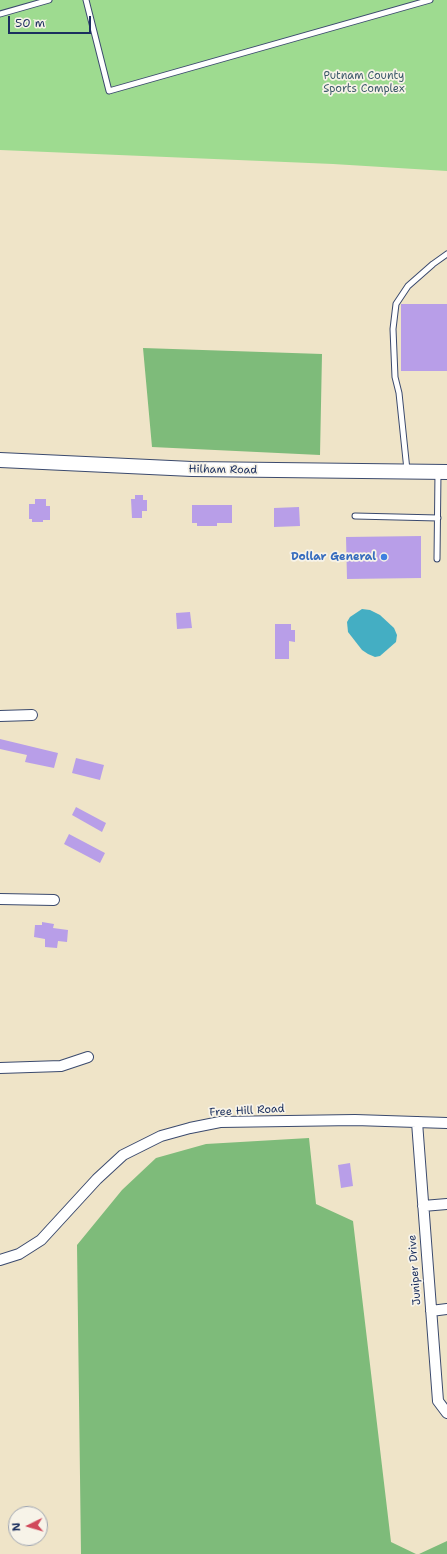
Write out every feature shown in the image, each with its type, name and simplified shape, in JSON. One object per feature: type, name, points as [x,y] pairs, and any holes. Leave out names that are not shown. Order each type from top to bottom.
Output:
[{"type":"main road","name":"Hilham Road","points":[[0,460],[192,470],[443,472]]},
{"type":"street","points":[[0,716],[32,715]]},
{"type":"street","points":[[0,899],[54,900]]},
{"type":"street","points":[[0,1068],[61,1066],[88,1056]]},
{"type":"street","name":"Free Hill Road","points":[[0,1260],[19,1254],[41,1240],[97,1179],[123,1155],[161,1136],[220,1122],[355,1120],[447,1123]]},
{"type":"street","name":"Juniper Drive","points":[[417,1122],[422,1206],[438,1401],[447,1413]]},
{"type":"street","points":[[422,1206],[447,1204]]},
{"type":"street","points":[[431,1311],[447,1310]]},
{"type":"lane","points":[[0,14],[49,0]]},
{"type":"lane","points":[[86,0],[109,91],[430,0]]},
{"type":"lane","points":[[407,472],[399,393],[395,377],[392,329],[396,304],[408,286],[447,254]]},
{"type":"lane","points":[[437,558],[438,518],[443,472]]},
{"type":"lane","points":[[355,516],[438,518]]},
{"type":"green space","name":"Putnam County Sports Complex","points":[[0,0],[447,0],[447,171],[333,164],[0,150]]},
{"type":"green space","points":[[143,348],[322,354],[320,455],[152,447]]},
{"type":"green space","points":[[309,1138],[316,1204],[353,1221],[391,1542],[416,1554],[81,1554],[77,1245],[122,1190],[156,1158],[206,1144]]},
{"type":"green space","points":[[447,1541],[447,1554],[419,1554]]},
{"type":"water","points":[[362,609],[370,610],[380,615],[394,628],[397,635],[396,642],[380,656],[375,657],[362,650],[348,632],[347,622],[350,617]]},
{"type":"building","points":[[401,304],[447,304],[447,371],[401,371]]},
{"type":"building","points":[[135,495],[143,495],[143,500],[147,500],[147,511],[142,511],[142,518],[132,518],[131,499],[135,499]]},
{"type":"building","points":[[35,499],[46,499],[46,506],[50,506],[50,520],[43,520],[43,522],[32,522],[32,519],[29,519],[29,504],[35,504]]},
{"type":"building","points":[[192,505],[232,505],[232,523],[217,523],[217,526],[197,526],[197,523],[192,523]]},
{"type":"building","points":[[299,507],[300,526],[274,527],[274,508]]},
{"type":"building","name":"Dollar General","points":[[421,536],[421,578],[347,579],[346,537]]},
{"type":"building","points":[[190,612],[192,628],[177,629],[176,613]]},
{"type":"building","points":[[275,624],[291,624],[291,630],[295,630],[295,642],[289,641],[289,659],[275,659]]},
{"type":"building","points":[[0,739],[58,753],[54,768],[25,762],[27,755],[0,749]]},
{"type":"building","points":[[76,758],[104,765],[100,780],[72,773]]},
{"type":"building","points":[[76,807],[106,823],[102,832],[72,815]]},
{"type":"building","points":[[69,834],[105,853],[100,863],[64,844]]},
{"type":"building","points":[[42,922],[54,924],[53,928],[68,930],[67,942],[58,941],[57,948],[45,947],[45,939],[34,937],[35,925],[42,925]]},
{"type":"building","points":[[350,1163],[353,1186],[341,1188],[338,1165]]},
{"type":"place","name":"Dollar General","points":[[384,557]]}]
